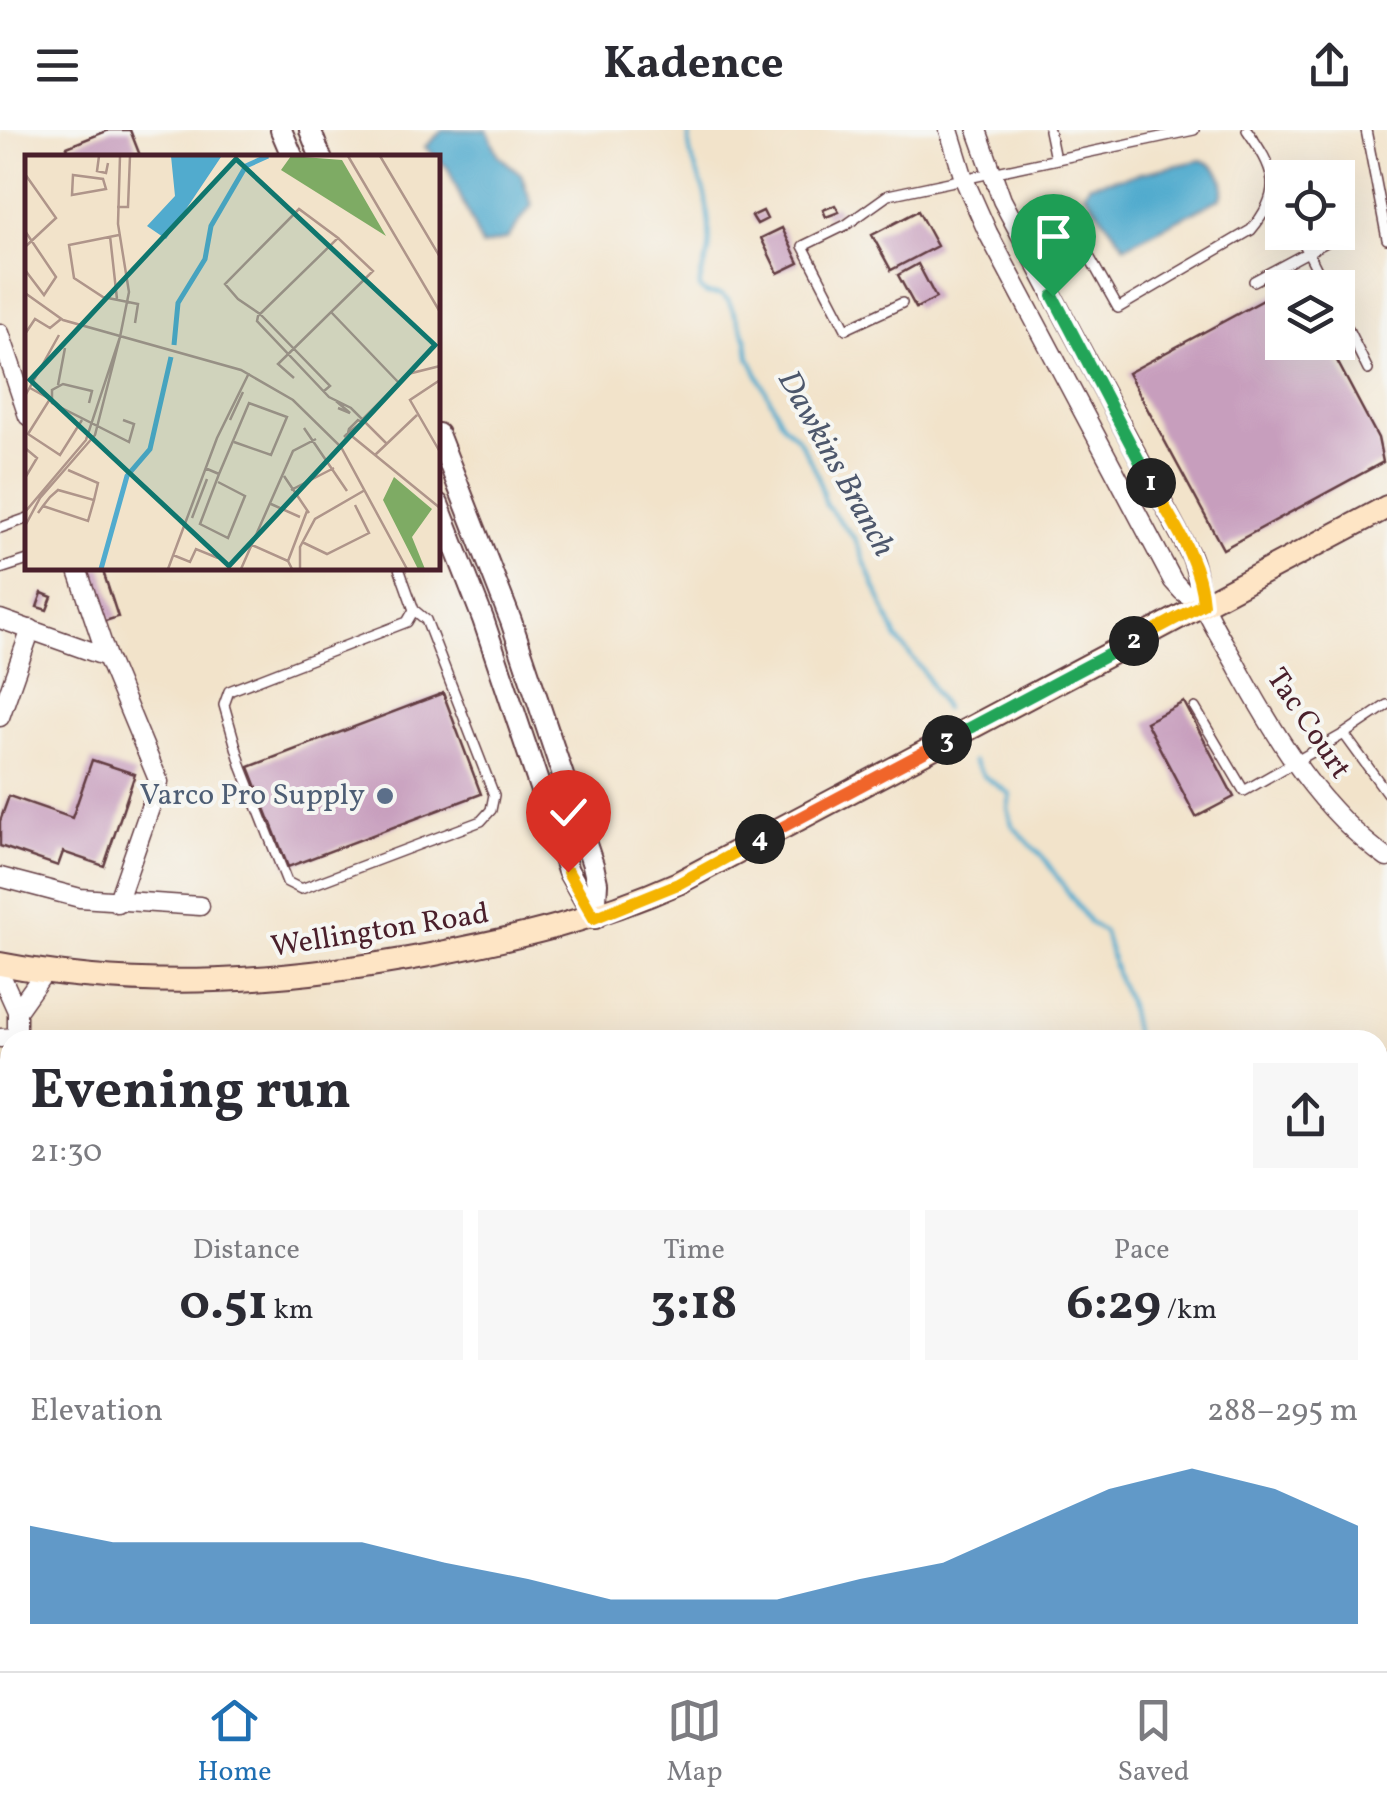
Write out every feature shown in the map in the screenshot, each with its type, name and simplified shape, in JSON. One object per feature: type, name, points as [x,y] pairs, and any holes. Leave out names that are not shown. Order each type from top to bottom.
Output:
[{"type":"main road","name":"Wellington Road","points":[[0,964],[44,973],[128,981],[263,980],[335,972],[454,950],[594,918],[678,884],[1387,507]]},
{"type":"street","points":[[281,130],[292,155]]},
{"type":"street","points":[[310,130],[321,155]]},
{"type":"street","points":[[949,130],[964,179],[999,256],[1173,580],[1203,604]]},
{"type":"street","points":[[977,130],[1002,200],[1191,556],[1203,604]]},
{"type":"street","points":[[0,333],[25,407]]},
{"type":"street","points":[[440,439],[506,606],[588,850],[597,882],[594,918]]},
{"type":"street","points":[[440,509],[568,872],[594,918]]},
{"type":"street","points":[[78,570],[107,658],[159,782],[116,902]]},
{"type":"street","name":"Tac Court","points":[[1203,604],[1293,763],[1335,812],[1387,858]]},
{"type":"street","points":[[0,619],[107,658]]},
{"type":"street","points":[[0,718],[31,629]]},
{"type":"street","points":[[0,876],[80,898],[200,906]]},
{"type":"street","points":[[0,973],[17,1011]]},
{"type":"street","points":[[13,1030],[17,1011],[44,973]]},
{"type":"lane","points":[[1049,130],[1055,160]]},
{"type":"lane","points":[[902,303],[846,329],[803,246],[846,225],[888,195],[1194,130]]},
{"type":"lane","points":[[1248,130],[1266,160]]},
{"type":"lane","points":[[1366,130],[1387,239]]},
{"type":"lane","points":[[1086,250],[1118,308],[1252,230],[1265,214]]},
{"type":"lane","points":[[1254,281],[1308,251],[1317,270]]},
{"type":"lane","points":[[1355,344],[1368,370]]},
{"type":"lane","points":[[0,528],[25,519]]},
{"type":"lane","points":[[0,568],[25,561]]},
{"type":"lane","points":[[399,570],[414,610],[426,620],[444,662],[494,795],[492,810],[481,820],[300,889],[287,882],[242,768],[224,705],[229,692],[407,622],[414,610]]},
{"type":"lane","points":[[1196,708],[1244,791],[1387,705]]},
{"type":"lane","points":[[1344,734],[1387,793]]},
{"type":"water","points":[[443,130],[487,130],[499,156],[521,174],[532,205],[507,239],[482,246],[448,168],[440,155],[425,147]]},
{"type":"water","points":[[1201,160],[1220,174],[1221,198],[1125,246],[1084,193],[1090,184]]},
{"type":"building","points":[[109,130],[130,130],[140,155],[70,155],[67,147]]},
{"type":"building","points":[[835,205],[839,212],[826,217],[823,210]]},
{"type":"building","points":[[763,211],[767,219],[757,224],[752,216]]},
{"type":"building","points":[[918,211],[937,246],[891,270],[872,235]]},
{"type":"building","points":[[782,228],[799,263],[778,273],[761,238]]},
{"type":"building","points":[[918,264],[936,298],[916,308],[898,275]]},
{"type":"building","points":[[1265,299],[1265,360],[1337,360],[1378,438],[1383,462],[1223,549],[1128,373]]},
{"type":"building","points":[[85,570],[103,570],[118,617],[102,622]]},
{"type":"building","points":[[42,593],[52,597],[47,610],[37,607]]},
{"type":"building","points":[[443,693],[481,794],[288,867],[249,767]]},
{"type":"building","points":[[1184,702],[1234,797],[1196,817],[1146,722]]},
{"type":"building","points":[[92,760],[135,774],[104,866],[63,852],[58,866],[0,846],[0,821],[9,796],[72,818]]},
{"type":"waterway","name":"Dawkins Branch","points":[[690,130],[689,148],[704,191],[709,231],[700,289],[728,300],[747,340],[749,357],[782,423],[799,440],[817,473],[826,505],[855,539],[897,639],[923,671],[944,709]]},
{"type":"waterway","name":"Dawkins Branch","points":[[973,761],[985,777],[1010,794],[1012,825],[1046,861],[1089,922],[1104,932],[1134,1030]]},
{"type":"place","name":"Varco Pro Supply","points":[[385,796]]},
{"type":"route","points":[[568,872],[594,918],[634,903],[678,884],[1203,604],[1191,556],[1053,296]]}]
